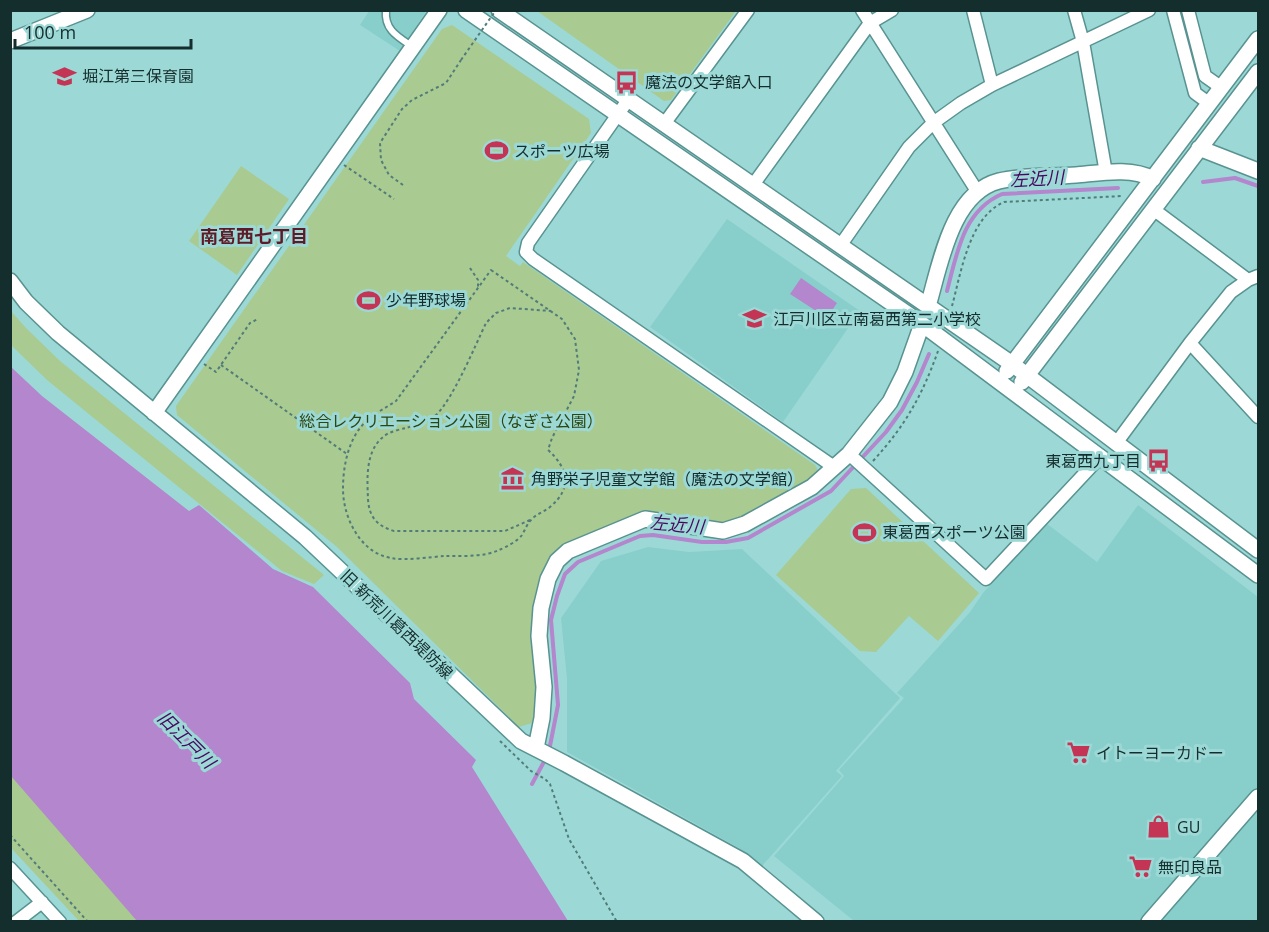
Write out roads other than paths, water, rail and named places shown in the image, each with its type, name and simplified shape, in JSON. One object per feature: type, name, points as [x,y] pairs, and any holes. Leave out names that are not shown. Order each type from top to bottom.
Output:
[{"type":"street","points":[[10,41],[87,10]]},
{"type":"street","points":[[154,413],[439,10]]},
{"type":"street","points":[[466,10],[922,324],[1258,575]]},
{"type":"street","points":[[497,10],[1012,364],[1258,550]]},
{"type":"street","points":[[664,124],[748,10]]},
{"type":"street","points":[[862,10],[977,191]]},
{"type":"street","points":[[753,185],[870,23],[892,10]]},
{"type":"street","points":[[973,10],[992,85]]},
{"type":"street","points":[[1074,10],[1083,42],[1106,173]]},
{"type":"street","points":[[840,246],[909,147],[933,123],[992,85],[1149,10]]},
{"type":"street","points":[[1173,10],[1195,93],[1210,104]]},
{"type":"street","points":[[1188,10],[1205,76],[1222,88]]},
{"type":"street","points":[[1000,381],[1258,39]]},
{"type":"street","points":[[1014,392],[1258,72]]},
{"type":"street","points":[[628,100],[528,243],[526,252],[834,467]]},
{"type":"street","points":[[1199,148],[1258,171]]},
{"type":"street","points":[[928,306],[952,230],[968,201],[977,191],[1000,180],[1106,173],[1133,173],[1146,175],[1153,179]]},
{"type":"street","points":[[1117,442],[1231,292],[1253,278],[1154,209]]},
{"type":"street","name":"旧 新荒川葛西堤防線","points":[[10,281],[26,302],[58,333],[305,537],[514,736],[743,861],[816,921]]},
{"type":"street","points":[[536,748],[542,717],[543,687],[539,636],[541,608],[548,579],[557,561],[568,551],[645,519],[723,531],[746,524],[812,487],[849,454],[890,402],[905,372],[922,324]]},
{"type":"street","points":[[1190,343],[1258,417]]},
{"type":"street","points":[[849,454],[986,579],[1101,456]]},
{"type":"street","points":[[1149,921],[1258,797]]},
{"type":"street","points":[[10,868],[60,921]]},
{"type":"street","points":[[16,921],[42,902]]},
{"type":"lane","points":[[386,10],[387,25],[392,32],[413,47]]},
{"type":"water","points":[[801,278],[837,303],[827,318],[790,294]]},
{"type":"water","name":"旧江戸川","points":[[10,366],[42,396],[189,511],[199,505],[273,569],[313,587],[410,683],[414,699],[476,760],[472,767],[568,921],[137,921],[11,776]]},
{"type":"waterway","name":"左近川","points":[[1203,182],[1235,178],[1258,186]]},
{"type":"waterway","name":"左近川","points":[[947,291],[954,262],[970,222],[989,201],[1002,194],[1118,188]]},
{"type":"waterway","name":"左近川","points":[[549,751],[558,705],[551,620],[565,574],[578,562],[640,536],[653,535],[702,542],[726,542],[748,538],[831,491],[886,432],[902,410],[929,354]]},
{"type":"waterway","name":"左近川","points":[[532,784],[546,758]]},
{"type":"place","name":"堀江第三保育園","points":[[64,76]]},
{"type":"place","name":"魔法の文学館入口","points":[[627,82]]},
{"type":"place","name":"スポーツ広場","points":[[496,151]]},
{"type":"place","name":"少年野球場","points":[[368,300]]},
{"type":"place","name":"江戸川区立南葛西第二小学校","points":[[755,319]]},
{"type":"place","name":"東葛西九丁目","points":[[1159,461]]},
{"type":"place","name":"角野栄子児童文学館（魔法の文学館）","points":[[513,479]]},
{"type":"place","name":"東葛西スポーツ公園","points":[[864,532]]},
{"type":"place","name":"イトーヨーカドー","points":[[1078,753]]},
{"type":"place","name":"GU","points":[[1159,827]]},
{"type":"place","name":"無印良品","points":[[1140,867]]},
{"type":"district","name":"南葛西七丁目","points":[[254,237]]},
{"type":"park label","name":"総合レクリエーション公園（なぎさ公園）","points":[[451,421]]}]
